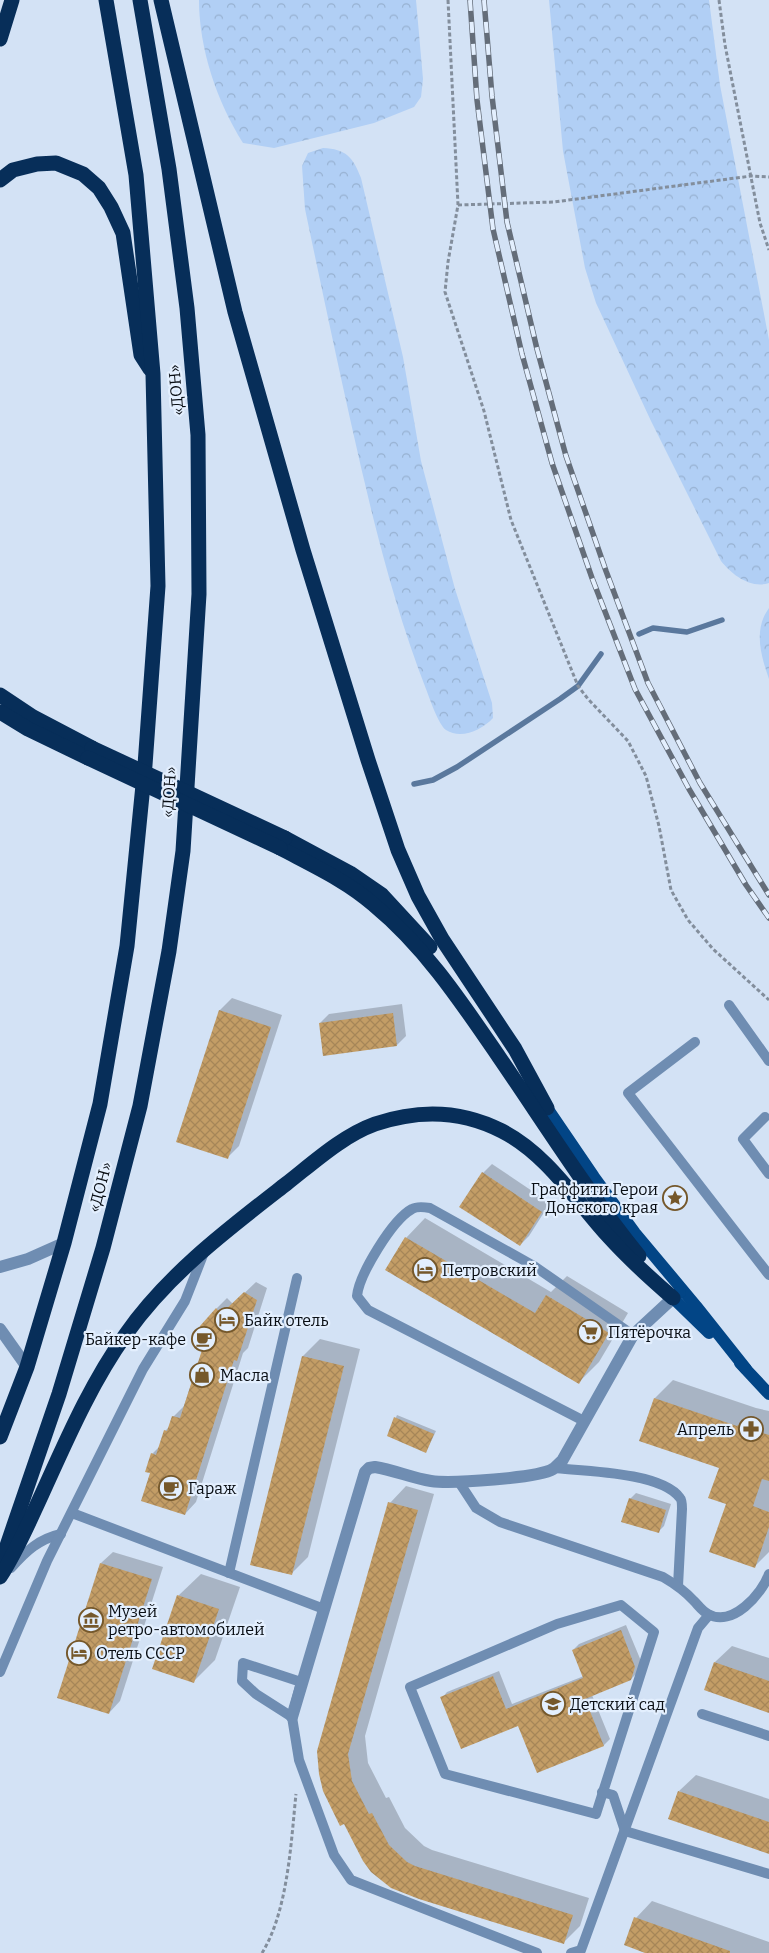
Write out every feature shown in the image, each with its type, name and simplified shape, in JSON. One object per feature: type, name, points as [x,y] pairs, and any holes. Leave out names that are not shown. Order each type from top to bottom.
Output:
[{"type":"highway","points":[[0,39],[12,0]]},
{"type":"highway","name":"«ДОН»","points":[[0,1436],[27,1368],[64,1243],[100,1104],[128,946],[145,765],[158,586],[153,374],[136,175],[106,0]]},
{"type":"highway","name":"«ДОН»","points":[[0,1566],[59,1394],[103,1248],[140,1106],[169,951],[183,851],[199,594],[198,435],[187,308],[172,196],[140,0]]},
{"type":"highway","points":[[161,0],[235,312],[302,550],[398,850],[418,896],[442,939],[515,1049],[547,1108]]},
{"type":"highway","points":[[0,180],[13,170],[37,164],[56,163],[83,174],[99,188],[111,207],[123,234],[141,355],[153,374]]},
{"type":"highway","points":[[0,695],[90,753]]},
{"type":"highway","points":[[0,712],[28,729],[90,753],[282,843],[350,872],[382,895],[429,945],[547,1108]]},
{"type":"highway","points":[[282,843],[374,905],[421,951],[467,1011],[618,1230],[678,1294]]},
{"type":"highway","points":[[0,1578],[23,1535],[83,1405],[126,1334],[158,1292],[205,1249],[325,1153],[357,1132],[373,1125],[417,1114],[435,1112],[457,1114],[503,1132],[527,1147],[544,1162],[640,1270],[678,1294]]},
{"type":"main road","points":[[547,1108],[678,1294],[769,1394]]},
{"type":"street","points":[[0,1267],[28,1259],[64,1243]]},
{"type":"street","points":[[292,1717],[365,1472],[369,1468],[381,1468],[430,1480],[459,1482],[536,1473],[554,1468],[562,1461],[633,1335],[678,1294]]},
{"type":"street","points":[[0,1328],[27,1368]]},
{"type":"lane","points":[[729,1005],[769,1061]]},
{"type":"lane","points":[[695,1042],[628,1094],[769,1275]]},
{"type":"lane","points":[[765,1117],[742,1139],[769,1174]]},
{"type":"lane","points":[[584,1421],[368,1310],[357,1296],[358,1286],[369,1263],[404,1215],[412,1208],[430,1208],[534,1266],[633,1335]]},
{"type":"lane","points":[[0,1672],[47,1561],[143,1369],[185,1301],[205,1249]]},
{"type":"lane","points":[[229,1572],[297,1278]]},
{"type":"lane","points":[[554,1468],[628,1475],[658,1483],[673,1491],[681,1499],[682,1509],[678,1586]]},
{"type":"lane","points":[[459,1482],[476,1508],[500,1522],[663,1577],[678,1586],[709,1615],[720,1616],[740,1610],[758,1594],[769,1574]]},
{"type":"lane","points":[[72,1513],[324,1609]]},
{"type":"lane","points":[[0,1578],[29,1548],[40,1541],[61,1534]]},
{"type":"lane","points":[[620,1605],[654,1632],[602,1792],[596,1814],[445,1774],[410,1687],[557,1624],[620,1605]]},
{"type":"lane","points":[[580,1952],[698,1628],[709,1615]]},
{"type":"lane","points":[[292,1717],[256,1694],[242,1682],[243,1663],[301,1682],[292,1717],[302,1768],[334,1855],[351,1880],[538,1953]]},
{"type":"lane","points":[[702,1714],[769,1736]]},
{"type":"lane","points":[[602,1792],[613,1795],[625,1831]]},
{"type":"lane","points":[[625,1831],[769,1874]]},
{"type":"path","points":[[448,0],[458,205],[448,262],[446,292],[484,411],[511,520],[578,686],[628,741],[646,776],[659,826],[671,890],[688,920],[707,942],[769,1000]]},
{"type":"path","points":[[719,0],[725,45],[760,223],[769,250]]},
{"type":"path","points":[[458,205],[554,202],[751,176],[769,177]]},
{"type":"path","points":[[262,1953],[270,1941],[282,1902],[296,1790]]},
{"type":"green space","points":[[199,0],[416,0],[423,79],[421,97],[414,107],[374,123],[274,148],[243,143],[225,110],[211,74],[202,37]]},
{"type":"green space","points":[[549,0],[709,0],[720,85],[769,340],[769,583],[755,584],[742,580],[721,561],[651,421],[596,303],[585,268],[563,151]]},
{"type":"green space","points":[[323,148],[343,152],[352,160],[361,178],[403,357],[421,461],[455,589],[492,703],[493,718],[477,730],[465,734],[452,733],[446,730],[437,717],[403,624],[375,524],[345,396],[305,209],[302,166],[308,153]]},
{"type":"green space","points":[[769,608],[769,679],[761,652],[760,634],[764,616]]},
{"type":"building","points":[[219,1010],[271,1027],[228,1159],[176,1142]]},
{"type":"building","points":[[393,1013],[397,1046],[323,1056],[319,1023]]},
{"type":"building","points":[[482,1172],[542,1212],[520,1246],[459,1207]]},
{"type":"building","points":[[405,1237],[535,1313],[546,1295],[609,1333],[579,1384],[385,1270]]},
{"type":"building","points":[[244,1292],[257,1300],[237,1361],[234,1360],[185,1515],[141,1501],[150,1473],[145,1472],[151,1453],[156,1455],[164,1430],[167,1431],[172,1416],[180,1418],[202,1350],[194,1348],[200,1326],[216,1308],[221,1314]]},
{"type":"building","points":[[302,1356],[344,1366],[292,1575],[250,1565]]},
{"type":"building","points":[[654,1398],[769,1435],[769,1481],[762,1479],[753,1506],[769,1512],[769,1527],[755,1568],[709,1552],[726,1504],[708,1498],[719,1468],[639,1441]]},
{"type":"building","points":[[394,1417],[434,1434],[426,1453],[387,1436]]},
{"type":"building","points":[[629,1498],[666,1510],[659,1533],[621,1522]]},
{"type":"building","points":[[388,1502],[418,1510],[348,1754],[352,1781],[369,1814],[372,1813],[389,1845],[407,1862],[573,1915],[564,1944],[419,1899],[391,1888],[371,1872],[363,1861],[344,1824],[340,1826],[323,1791],[317,1751]]},
{"type":"building","points":[[100,1563],[152,1579],[109,1714],[57,1698]]},
{"type":"building","points":[[177,1595],[219,1609],[194,1683],[152,1669]]},
{"type":"building","name":"Детский сад","points":[[621,1630],[635,1667],[631,1680],[585,1699],[604,1746],[537,1773],[518,1726],[461,1749],[440,1697],[493,1676],[506,1709],[583,1678],[572,1650]]},
{"type":"building","points":[[714,1662],[769,1681],[769,1713],[704,1690]]},
{"type":"building","points":[[678,1791],[769,1822],[769,1854],[668,1819]]},
{"type":"building","points":[[634,1917],[730,1951],[730,1953],[645,1953],[624,1945]]},
{"type":"waterway","points":[[639,634],[653,628],[687,632],[722,620]]},
{"type":"waterway","points":[[414,784],[433,780],[457,767],[560,699],[578,686],[601,654]]},
{"type":"railway","points":[[470,0],[477,100],[493,229],[522,354],[552,463],[592,578],[635,689],[689,789],[746,885],[769,918]]},
{"type":"railway","points":[[484,0],[492,96],[507,222],[537,349],[566,456],[648,683],[700,783],[769,895]]},
{"type":"place","name":"Граффити Герои Донского края","points":[[675,1198]]},
{"type":"place","name":"Петровский","points":[[425,1270]]},
{"type":"place","name":"Байк отель","points":[[227,1320]]},
{"type":"place","name":"Пятёрочка","points":[[590,1332]]},
{"type":"place","name":"Байкер-кафе","points":[[204,1339]]},
{"type":"place","name":"Масла","points":[[202,1375]]},
{"type":"place","name":"Апрель","points":[[751,1429]]},
{"type":"place","name":"Гараж","points":[[171,1488]]},
{"type":"place","name":"Музей ретро-автомобилей","points":[[91,1620]]},
{"type":"place","name":"Отель СССР","points":[[79,1653]]},
{"type":"place","name":"Детский сад","points":[[553,1704]]}]
